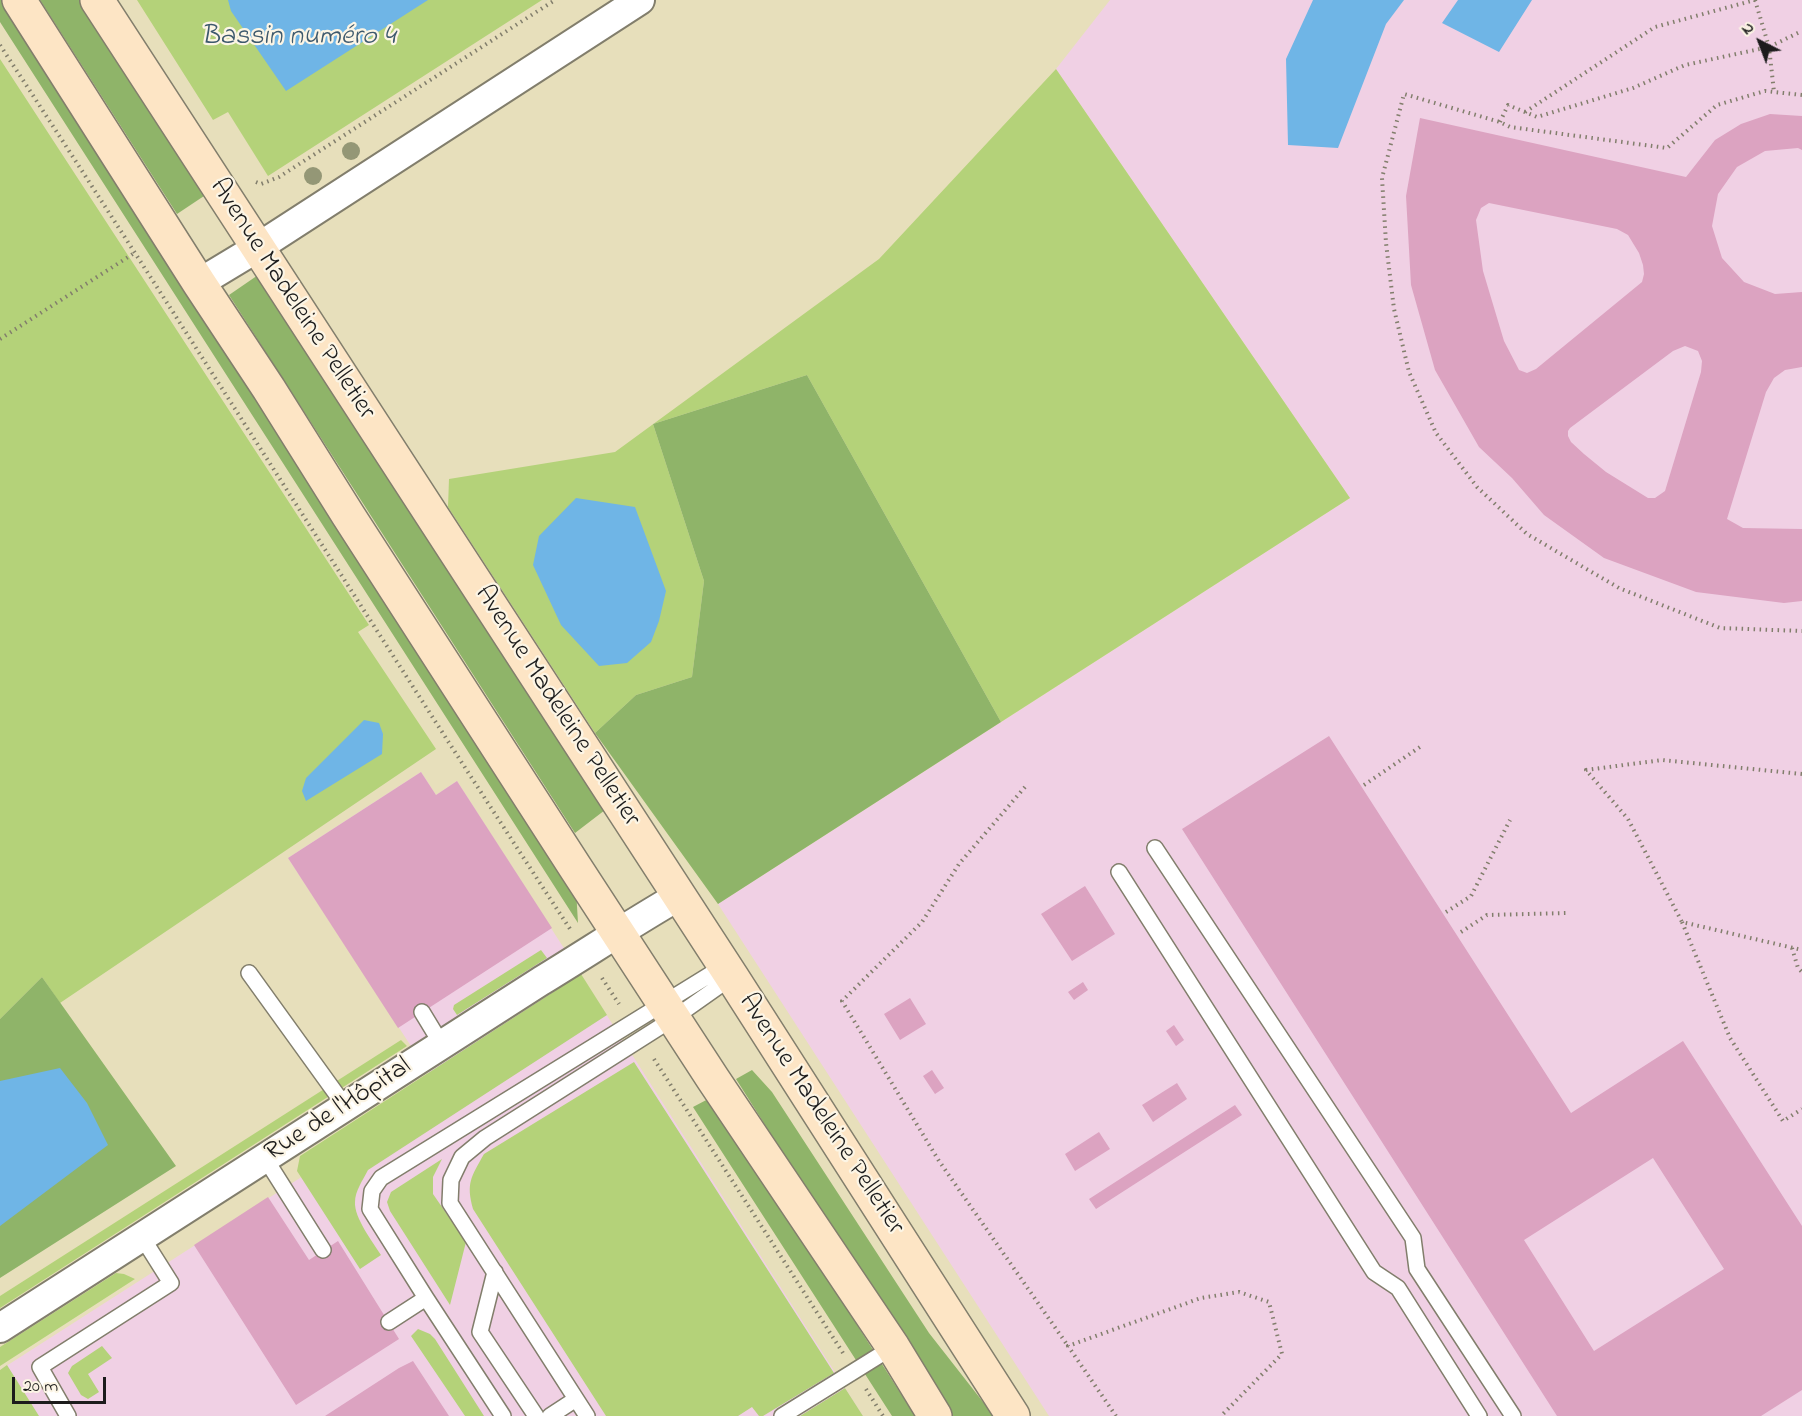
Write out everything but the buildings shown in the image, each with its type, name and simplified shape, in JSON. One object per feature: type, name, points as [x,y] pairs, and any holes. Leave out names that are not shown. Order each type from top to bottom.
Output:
[{"type":"street","points":[[19,0],[617,933],[893,1347],[935,1416]]},
{"type":"street","name":"Avenue Madeleine Pelletier","points":[[97,0],[728,971],[1013,1416]]},
{"type":"street","points":[[199,283],[257,248],[640,0]]},
{"type":"street","name":"Rue de l'Hôpital","points":[[0,1328],[345,1106],[679,896]]},
{"type":"lane","points":[[1155,848],[1413,1238],[1417,1269],[1513,1416]]},
{"type":"lane","points":[[1119,872],[1374,1272],[1398,1288],[1479,1416]]},
{"type":"lane","points":[[587,1416],[450,1203],[452,1180],[462,1157],[486,1138],[643,1039],[669,1011],[728,971]]},
{"type":"lane","points":[[249,973],[345,1106]]},
{"type":"lane","points":[[503,1416],[370,1209],[372,1191],[381,1178],[632,1023],[669,1011]]},
{"type":"lane","points":[[422,1012],[442,1045]]},
{"type":"lane","points":[[265,1158],[323,1250]]},
{"type":"lane","points":[[68,1416],[40,1367],[171,1283],[142,1237]]},
{"type":"lane","points":[[495,1272],[480,1332],[536,1416]]},
{"type":"lane","points":[[389,1322],[426,1298]]},
{"type":"lane","points":[[782,1416],[893,1347]]},
{"type":"lane","points":[[550,1416],[576,1399]]},
{"type":"path","points":[[248,178],[261,184],[279,177],[555,0]]},
{"type":"path","points":[[1524,112],[1655,27],[1755,0],[1769,47],[1774,92]]},
{"type":"path","points":[[1500,122],[1508,105],[1537,117],[1633,88],[1685,65],[1769,47],[1802,32]]},
{"type":"path","points":[[0,45],[136,252],[326,552],[632,1023]]},
{"type":"path","points":[[1802,95],[1765,91],[1717,105],[1667,148],[1510,127],[1500,122],[1404,94],[1383,178],[1386,243],[1394,309],[1408,372],[1436,433],[1477,487],[1527,534],[1619,588],[1720,628],[1802,630]]},
{"type":"path","points":[[0,339],[136,252]]},
{"type":"path","points":[[1364,785],[1420,747]]},
{"type":"path","points":[[1802,774],[1662,760],[1586,770],[1628,819],[1682,922],[1730,1038],[1783,1121],[1802,1109]]},
{"type":"path","points":[[1025,787],[959,864],[922,922],[842,1001],[939,1161],[1116,1416]]},
{"type":"path","points":[[1446,912],[1471,896],[1510,820]]},
{"type":"path","points":[[1461,932],[1487,915],[1567,913]]},
{"type":"path","points":[[1682,922],[1802,950]]},
{"type":"path","points":[[1792,948],[1798,968],[1802,972]]},
{"type":"path","points":[[643,1039],[884,1416]]},
{"type":"path","points":[[1068,1346],[1201,1298],[1239,1292],[1269,1302],[1282,1354],[1221,1416]]},
{"type":"shaded area","points":[[1110,0],[1802,0],[1802,1416],[1049,1416],[718,904],[1350,498],[1056,69]]},
{"type":"shaded area","points":[[421,772],[436,795],[457,781],[863,1416],[0,1416],[0,1370],[439,1089],[288,858]]},
{"type":"green space","points":[[0,0],[4,0],[576,889],[578,923],[0,22]]},
{"type":"green space","points":[[40,0],[83,0],[207,194],[177,214]]},
{"type":"green space","points":[[137,0],[542,0],[268,176],[228,112],[213,120]]},
{"type":"green space","points":[[0,59],[369,625],[358,632],[436,749],[60,1003],[42,977],[0,1019]]},
{"type":"green space","points":[[1056,69],[1350,498],[1001,722],[807,375],[654,424],[879,259]]},
{"type":"green space","points":[[261,273],[605,810],[575,833],[229,295]]},
{"type":"green space","points":[[807,375],[1001,722],[718,904],[595,733],[636,695],[692,677],[704,581],[653,424]]},
{"type":"green space","points":[[653,424],[704,581],[692,677],[636,695],[595,733],[448,507],[449,479],[615,452]]},
{"type":"green space","points":[[541,950],[547,958],[457,1015],[453,1009],[454,1005]]},
{"type":"green space","points":[[581,974],[607,1015],[368,1170],[356,1194],[355,1202],[365,1230],[381,1255],[360,1269],[297,1171],[300,1156]]},
{"type":"green space","points":[[42,977],[176,1166],[0,1278],[0,1019]]},
{"type":"green space","points":[[401,1040],[407,1046],[0,1308],[0,1296]]},
{"type":"green space","points":[[634,1062],[834,1373],[763,1416],[759,1416],[752,1407],[738,1416],[606,1416],[473,1209],[470,1193],[471,1180],[484,1154]]},
{"type":"green space","points":[[752,1070],[772,1092],[929,1333],[994,1416],[949,1416],[736,1079]]},
{"type":"green space","points":[[712,1097],[915,1416],[892,1416],[693,1107]]},
{"type":"green space","points":[[442,1159],[433,1177],[433,1194],[466,1242],[450,1305],[390,1211],[387,1202],[391,1192]]},
{"type":"green space","points":[[116,1273],[135,1279],[0,1366],[0,1347]]},
{"type":"green space","points":[[418,1329],[435,1339],[484,1416],[465,1416],[411,1336]]},
{"type":"green space","points":[[102,1346],[112,1358],[88,1374],[99,1392],[88,1399],[81,1395],[68,1373],[72,1366]]},
{"type":"green space","points":[[7,1365],[39,1416],[0,1416],[0,1370]]},
{"type":"green space","points":[[845,1388],[863,1416],[800,1416]]},
{"type":"water","name":"Bassin numéro 4","points":[[228,0],[428,0],[286,91],[231,11]]},
{"type":"water","points":[[1313,0],[1404,0],[1386,24],[1338,148],[1288,145],[1286,59]]},
{"type":"water","points":[[1458,0],[1532,0],[1499,52],[1442,23]]},
{"type":"water","points":[[576,498],[635,507],[666,591],[651,642],[627,663],[599,666],[561,625],[533,565],[539,536]]},
{"type":"water","points":[[364,720],[379,723],[383,734],[382,754],[306,801],[302,791],[306,778]]},
{"type":"water","points":[[60,1068],[87,1103],[108,1145],[0,1226],[0,1081]]}]
